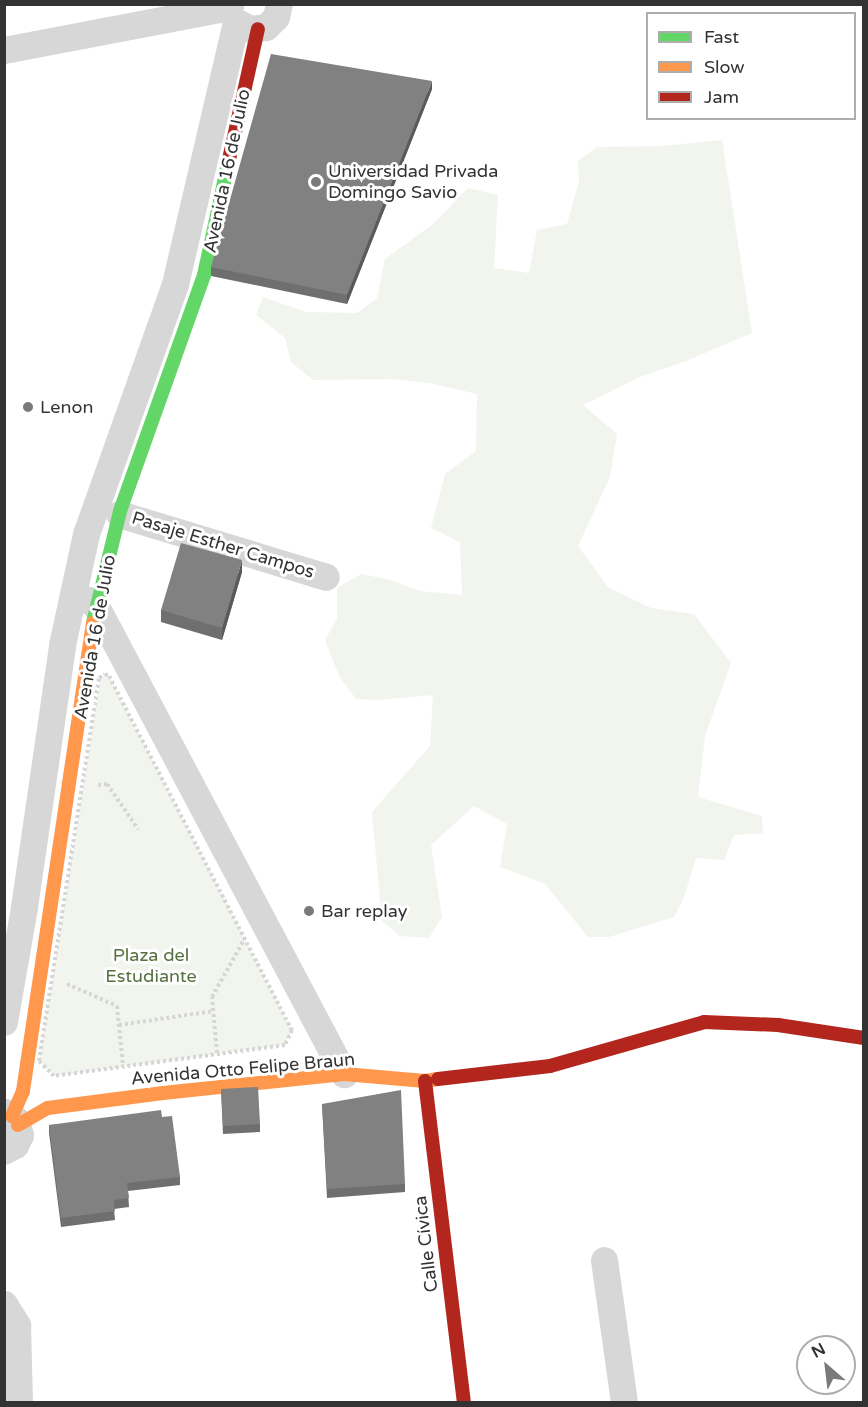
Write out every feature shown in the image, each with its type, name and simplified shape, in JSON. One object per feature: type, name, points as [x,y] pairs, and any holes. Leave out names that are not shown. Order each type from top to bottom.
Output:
[{"type":"street","points":[[4,50],[239,15],[272,22],[279,4]]},
{"type":"street","name":"Avenida 16 de Julio","points":[[12,1118],[23,1091],[96,606],[119,514],[204,275],[239,15]]},
{"type":"street","name":"Avenida 16 de Julio","points":[[4,1022],[14,905],[62,645],[86,534],[175,284],[239,15]]},
{"type":"street","name":"Pasaje Esther Campos","points":[[119,514],[326,577]]},
{"type":"street","points":[[75,588],[96,606],[344,1074]]},
{"type":"street","name":"Avenida Otto Felipe Braun","points":[[12,1118],[48,1108],[344,1074],[424,1081],[550,1066],[704,1022],[778,1025],[864,1038]]},
{"type":"street","name":"Calle Cívica","points":[[424,1081],[464,1402]]},
{"type":"street","points":[[4,1151],[18,1140],[12,1118]]},
{"type":"street","points":[[604,1260],[624,1402]]},
{"type":"street","points":[[4,1304],[16,1325],[19,1402]]},
{"type":"path","points":[[105,674],[292,1030],[285,1045],[54,1076],[39,1061],[82,786],[99,678],[105,674]]},
{"type":"path","points":[[82,786],[106,784],[138,829]]},
{"type":"path","points":[[217,1053],[212,997],[244,939]]},
{"type":"path","points":[[53,978],[117,1006],[123,1066]]},
{"type":"path","points":[[119,1025],[214,1011]]},
{"type":"green space","points":[[722,140],[752,333],[686,361],[640,377],[583,405],[617,434],[610,477],[578,546],[608,587],[651,608],[694,614],[731,663],[705,736],[698,797],[762,816],[763,833],[734,835],[724,860],[696,858],[684,897],[674,917],[609,937],[588,937],[545,884],[500,867],[507,824],[474,806],[431,845],[442,917],[429,938],[400,936],[382,921],[372,812],[430,746],[433,695],[377,700],[356,699],[339,676],[325,640],[337,619],[337,588],[361,574],[391,580],[420,591],[462,595],[460,542],[431,528],[445,474],[476,451],[477,394],[430,383],[391,379],[313,380],[291,362],[285,338],[256,315],[263,297],[306,312],[357,313],[377,298],[385,259],[433,224],[468,188],[498,195],[494,268],[529,273],[537,230],[567,224],[579,181],[578,161],[597,147],[662,146]]},
{"type":"green space","name":"Plaza del Estudiante","points":[[101,675],[109,676],[292,1030],[285,1045],[54,1076],[39,1061]]},
{"type":"building","name":"Universidad Privada Domingo Savio","points":[[271,54],[432,81],[347,295],[211,267]]},
{"type":"building","points":[[181,543],[242,560],[222,628],[161,610]]},
{"type":"building","points":[[258,1087],[260,1124],[223,1126],[221,1089]]},
{"type":"building","points":[[401,1090],[405,1184],[327,1189],[322,1104]]},
{"type":"building","points":[[161,1110],[162,1117],[172,1116],[180,1177],[127,1183],[129,1198],[114,1200],[115,1211],[61,1218],[49,1125]]},
{"type":"traffic: fast","points":[[93,623],[120,511],[204,275],[228,164]]},
{"type":"traffic: slow","points":[[12,1116],[23,1091],[93,623]]},
{"type":"traffic: slow","points":[[18,1125],[48,1108],[163,1093],[344,1074],[425,1081],[438,1079]]},
{"type":"traffic: jam","points":[[228,164],[258,29]]},
{"type":"traffic: jam","points":[[438,1079],[550,1066],[704,1022],[778,1025],[864,1038]]},
{"type":"traffic: jam","points":[[425,1081],[464,1402]]},
{"type":"place","name":"Universidad Privada Domingo Savio","points":[[316,182]]},
{"type":"place","name":"Lenon","points":[[28,407]]},
{"type":"place","name":"Bar replay","points":[[309,911]]}]
